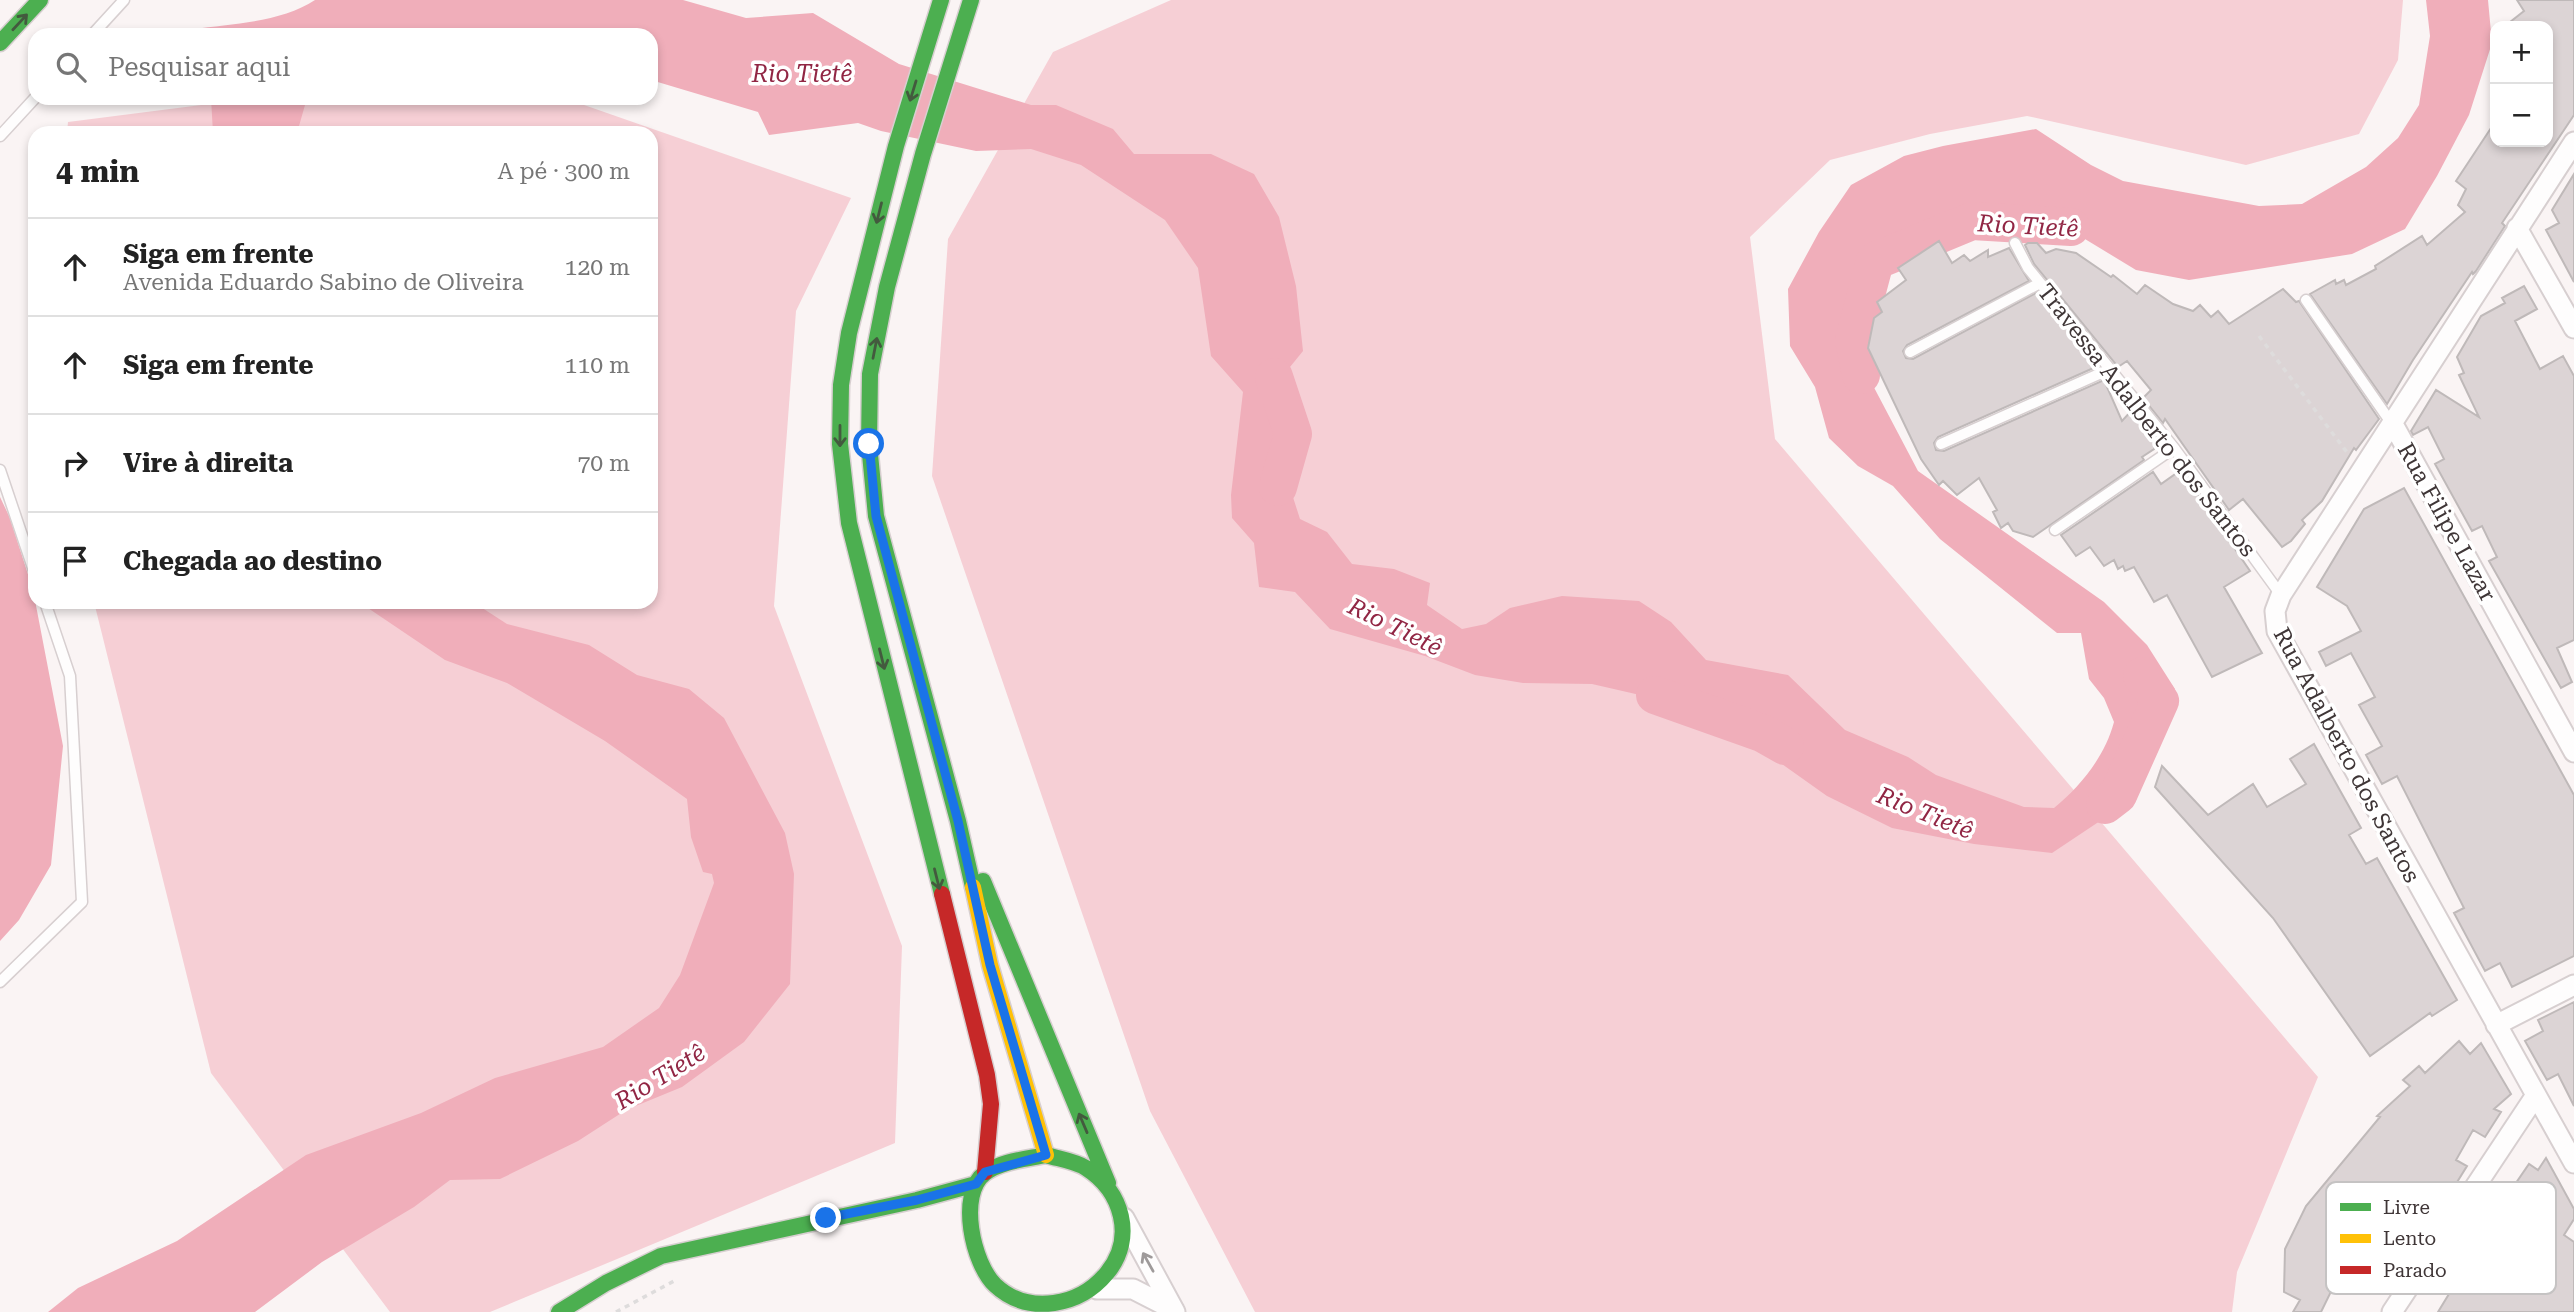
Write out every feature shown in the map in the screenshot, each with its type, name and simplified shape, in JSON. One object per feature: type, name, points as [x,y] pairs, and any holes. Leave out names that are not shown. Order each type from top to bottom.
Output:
[{"type":"main road","points":[[0,43],[40,0]]},
{"type":"main road","points":[[941,0],[896,146],[849,333],[841,385],[840,444],[849,523],[987,1075],[990,1104],[981,1178],[972,1216],[972,1242],[979,1263],[991,1282],[1008,1296],[1027,1304],[1046,1306],[1087,1299],[1110,1274],[1120,1255],[1124,1235],[1122,1214],[958,821]]},
{"type":"main road","points":[[971,0],[923,154],[887,287],[870,374],[869,444],[876,516],[958,821],[990,965],[1046,1155]]},
{"type":"main road","points":[[559,1312],[607,1283],[661,1256],[917,1200],[1046,1155],[1070,1158],[1092,1169],[1109,1186]]},
{"type":"main road","points":[[917,1200],[972,1216]]},
{"type":"main road","points":[[1008,1296],[1017,1312]]},
{"type":"street","name":"Rua Adalberto dos Santos","points":[[2574,142],[2281,595],[2275,611],[2277,631],[2574,1163]]},
{"type":"street","points":[[2517,228],[2574,328]]},
{"type":"street","name":"Rua Filipe Lazar","points":[[2393,424],[2574,752]]},
{"type":"street","points":[[2496,1026],[2574,985]]},
{"type":"street","points":[[2478,1182],[2536,1095]]},
{"type":"street","points":[[1122,1214],[1175,1311]]},
{"type":"street","points":[[1087,1299],[1133,1289],[1175,1311]]},
{"type":"street","points":[[2392,1312],[2404,1294]]},
{"type":"lane","points":[[98,28],[124,0]]},
{"type":"lane","points":[[0,136],[29,105]]},
{"type":"lane","name":"Travessa Adalberto dos Santos","points":[[2015,243],[2040,283],[2174,448],[2281,595]]},
{"type":"lane","points":[[1910,352],[2040,283]]},
{"type":"lane","name":"Rua Filipe Lazar","points":[[2306,300],[2393,424]]},
{"type":"lane","points":[[1941,444],[2108,370]]},
{"type":"lane","points":[[2055,530],[2174,448]]},
{"type":"lane","points":[[0,470],[28,553]]},
{"type":"lane","points":[[0,982],[82,902],[70,676],[47,609]]},
{"type":"path","points":[[2259,336],[2361,471]]},
{"type":"shaded area","points":[[1171,0],[2403,0],[2398,60],[2359,134],[2246,165],[2027,116],[1930,134],[1830,160],[1750,237],[1775,439],[2318,1077],[2237,1272],[2232,1312],[1255,1312],[1150,1111],[932,476],[948,239],[1053,52]]},
{"type":"shaded area","points":[[201,105],[584,105],[644,126],[68,126],[68,122]]},
{"type":"shaded area","points":[[658,131],[851,198],[796,311],[774,606],[902,946],[895,1143],[490,1312],[390,1312],[211,1073],[96,609],[658,609]]},
{"type":"water","name":"Rio Tietê","points":[[315,0],[683,0],[746,18],[813,13],[899,64],[1031,105],[1056,105],[1113,129],[1134,154],[1211,154],[1254,174],[1279,217],[1296,286],[1303,351],[1277,383],[1288,411],[1296,461],[1291,491],[1300,519],[1327,532],[1352,564],[1394,569],[1430,583],[1427,605],[1462,629],[1486,624],[1510,608],[1562,596],[1639,601],[1671,622],[1706,660],[1788,675],[1845,730],[1908,757],[1936,775],[2024,807],[2054,808],[2091,770],[2105,747],[2114,722],[2104,698],[2089,679],[2081,633],[2057,633],[1940,539],[1893,486],[1858,466],[1829,438],[1815,387],[1790,346],[1788,289],[1819,232],[1851,185],[1904,156],[2036,129],[2091,165],[2123,181],[2259,206],[2302,204],[2366,167],[2398,138],[2419,105],[2430,36],[2426,0],[2488,0],[2490,49],[2469,115],[2405,229],[2352,254],[2189,280],[2136,270],[2080,236],[2018,223],[1977,220],[1915,229],[1879,250],[1860,282],[1858,326],[1869,378],[1918,471],[2104,602],[2147,645],[2175,689],[2156,711],[2132,760],[2132,789],[2100,821],[2052,853],[1974,844],[1892,828],[1827,796],[1765,752],[1724,711],[1696,714],[1653,698],[1592,684],[1523,683],[1475,675],[1425,656],[1330,629],[1295,592],[1259,587],[1254,543],[1232,518],[1231,495],[1243,392],[1211,356],[1198,268],[1165,220],[1081,165],[1031,149],[976,151],[881,131],[858,123],[769,135],[758,112],[658,82],[658,28],[201,28],[272,18]]},
{"type":"water","points":[[211,105],[305,105],[299,126],[213,126]]},
{"type":"water","points":[[0,497],[10,518],[28,574],[28,609],[37,609],[63,746],[51,865],[19,920],[0,941]]},
{"type":"water","name":"Rio Tietê","points":[[369,609],[484,609],[507,624],[589,645],[637,675],[689,689],[724,718],[785,833],[794,874],[790,984],[744,1042],[682,1087],[626,1110],[578,1141],[500,1179],[450,1180],[414,1207],[322,1262],[255,1312],[48,1312],[78,1288],[177,1241],[306,1155],[421,1113],[495,1078],[603,1047],[659,1008],[680,975],[714,883],[712,874],[703,872],[691,837],[687,799],[605,741],[507,683],[445,660]]},
{"type":"building","points":[[2517,0],[2574,0],[2574,115],[2553,146],[2553,21],[2511,21],[2524,11]]},
{"type":"building","points":[[2490,130],[2490,147],[2553,147],[2502,223],[2505,226],[2476,271],[2473,274],[2472,272],[2413,360],[2387,404],[2310,294],[2335,280],[2336,284],[2344,280],[2346,285],[2376,269],[2375,266],[2422,236],[2427,245],[2465,212],[2458,205],[2466,189],[2456,181]]},
{"type":"building","points":[[2574,174],[2574,282],[2546,230],[2559,223],[2552,210]]},
{"type":"building","points":[[1939,241],[1952,263],[1964,255],[1970,261],[1988,250],[1988,257],[2009,248],[2029,281],[1907,345],[1903,351],[1906,358],[1913,359],[2038,292],[2098,366],[1938,437],[1934,443],[1936,450],[1944,451],[2104,380],[2122,421],[2133,409],[2157,439],[2154,449],[2142,457],[2144,460],[2033,537],[2013,531],[2008,523],[2001,528],[1993,512],[1997,510],[1979,478],[1957,495],[1943,481],[1939,485],[1921,459],[1868,348],[1874,318],[1882,312],[1877,302],[1906,280],[1898,268]]},
{"type":"building","points":[[2037,243],[2046,253],[2056,249],[2076,253],[2111,277],[2113,275],[2137,294],[2145,285],[2173,304],[2193,311],[2200,305],[2211,317],[2218,311],[2229,324],[2283,289],[2296,302],[2299,301],[2379,419],[2356,450],[2354,448],[2322,501],[2302,520],[2305,524],[2291,541],[2282,547],[2243,499],[2229,510],[2165,419],[2163,423],[2143,398],[2151,390],[2127,361],[2118,367],[2034,264],[2025,245]]},
{"type":"building","points":[[2524,286],[2537,309],[2515,321],[2540,369],[2563,356],[2574,376],[2574,640],[2557,648],[2572,682],[2561,688],[2489,561],[2497,557],[2482,526],[2472,531],[2435,464],[2444,459],[2428,427],[2413,435],[2411,431],[2436,390],[2479,417],[2459,375],[2464,373],[2457,357],[2481,316],[2505,303],[2502,298]]},
{"type":"building","points":[[2181,470],[2250,571],[2224,587],[2262,653],[2212,677],[2167,595],[2154,602],[2134,567],[2125,571],[2123,566],[2118,569],[2114,560],[2104,566],[2090,547],[2076,556],[2061,535],[2153,472],[2161,484]]},
{"type":"building","points":[[2404,488],[2574,795],[2574,956],[2512,987],[2500,963],[2485,971],[2454,913],[2464,908],[2397,776],[2382,784],[2366,755],[2382,746],[2359,705],[2375,697],[2351,653],[2326,666],[2319,652],[2361,631],[2347,606],[2317,587],[2364,509]]},
{"type":"building","points":[[2314,744],[2361,828],[2349,835],[2366,864],[2377,858],[2457,1000],[2432,1016],[2430,1013],[2370,1056],[2273,918],[2155,787],[2162,766],[2208,815],[2253,784],[2267,807],[2306,784],[2290,759]]},
{"type":"building","points":[[2574,1002],[2574,1106],[2558,1074],[2547,1080],[2525,1041],[2543,1031],[2538,1020]]},
{"type":"building","points":[[2459,1041],[2470,1054],[2481,1043],[2511,1094],[2494,1109],[2501,1112],[2485,1137],[2473,1130],[2456,1160],[2467,1166],[2457,1182],[2326,1182],[2326,1294],[2330,1294],[2321,1312],[2293,1312],[2300,1300],[2284,1292],[2285,1249],[2306,1206],[2380,1117],[2377,1116],[2410,1086],[2403,1080],[2419,1066],[2425,1073]]},
{"type":"building","points":[[2546,1158],[2574,1209],[2574,1219],[2564,1235],[2574,1242],[2574,1312],[2438,1312],[2449,1294],[2556,1294],[2556,1182],[2517,1182],[2529,1164],[2538,1170]]},
{"type":"waterway","name":"Rio Tietê","points":[[1861,375],[1854,340],[1875,261],[1972,221],[2071,227]]},
{"type":"waterway","name":"Rio Tietê","points":[[1274,377],[1293,434],[1278,487]]},
{"type":"waterway","name":"Rio Tietê","points":[[2105,805],[2118,795],[2160,701],[2142,676]]},
{"type":"waterway","name":"Rio Tietê","points":[[1655,695],[1762,733],[1785,746]]},
{"type":"traffic: fast","points":[[0,43],[40,0]]},
{"type":"traffic: fast","points":[[941,0],[896,146],[849,333],[841,385],[840,444],[849,523],[942,894]]},
{"type":"traffic: fast","points":[[971,0],[923,154],[887,287],[870,374],[869,444],[876,516],[958,821],[973,887]]},
{"type":"traffic: fast","points":[[983,881],[1108,1183]]},
{"type":"traffic: fast","points":[[1046,1155],[1082,1166],[1098,1178],[1109,1189],[1116,1202],[1123,1230],[1116,1259],[1096,1284],[1070,1299],[1038,1304],[1008,1295],[987,1275],[975,1246],[970,1212],[976,1183],[985,1173],[1006,1163],[1046,1155]]},
{"type":"traffic: fast","points":[[559,1312],[606,1283],[661,1256],[917,1200],[976,1184]]},
{"type":"traffic: slow","points":[[973,887],[990,965],[1046,1155]]},
{"type":"traffic: jam","points":[[942,894],[987,1075],[991,1104],[985,1172]]},
{"type":"route","points":[[826,1218],[917,1200],[945,1190],[976,1184],[985,1172],[1046,1155],[990,965],[974,903],[958,821],[876,516],[869,444]]}]
